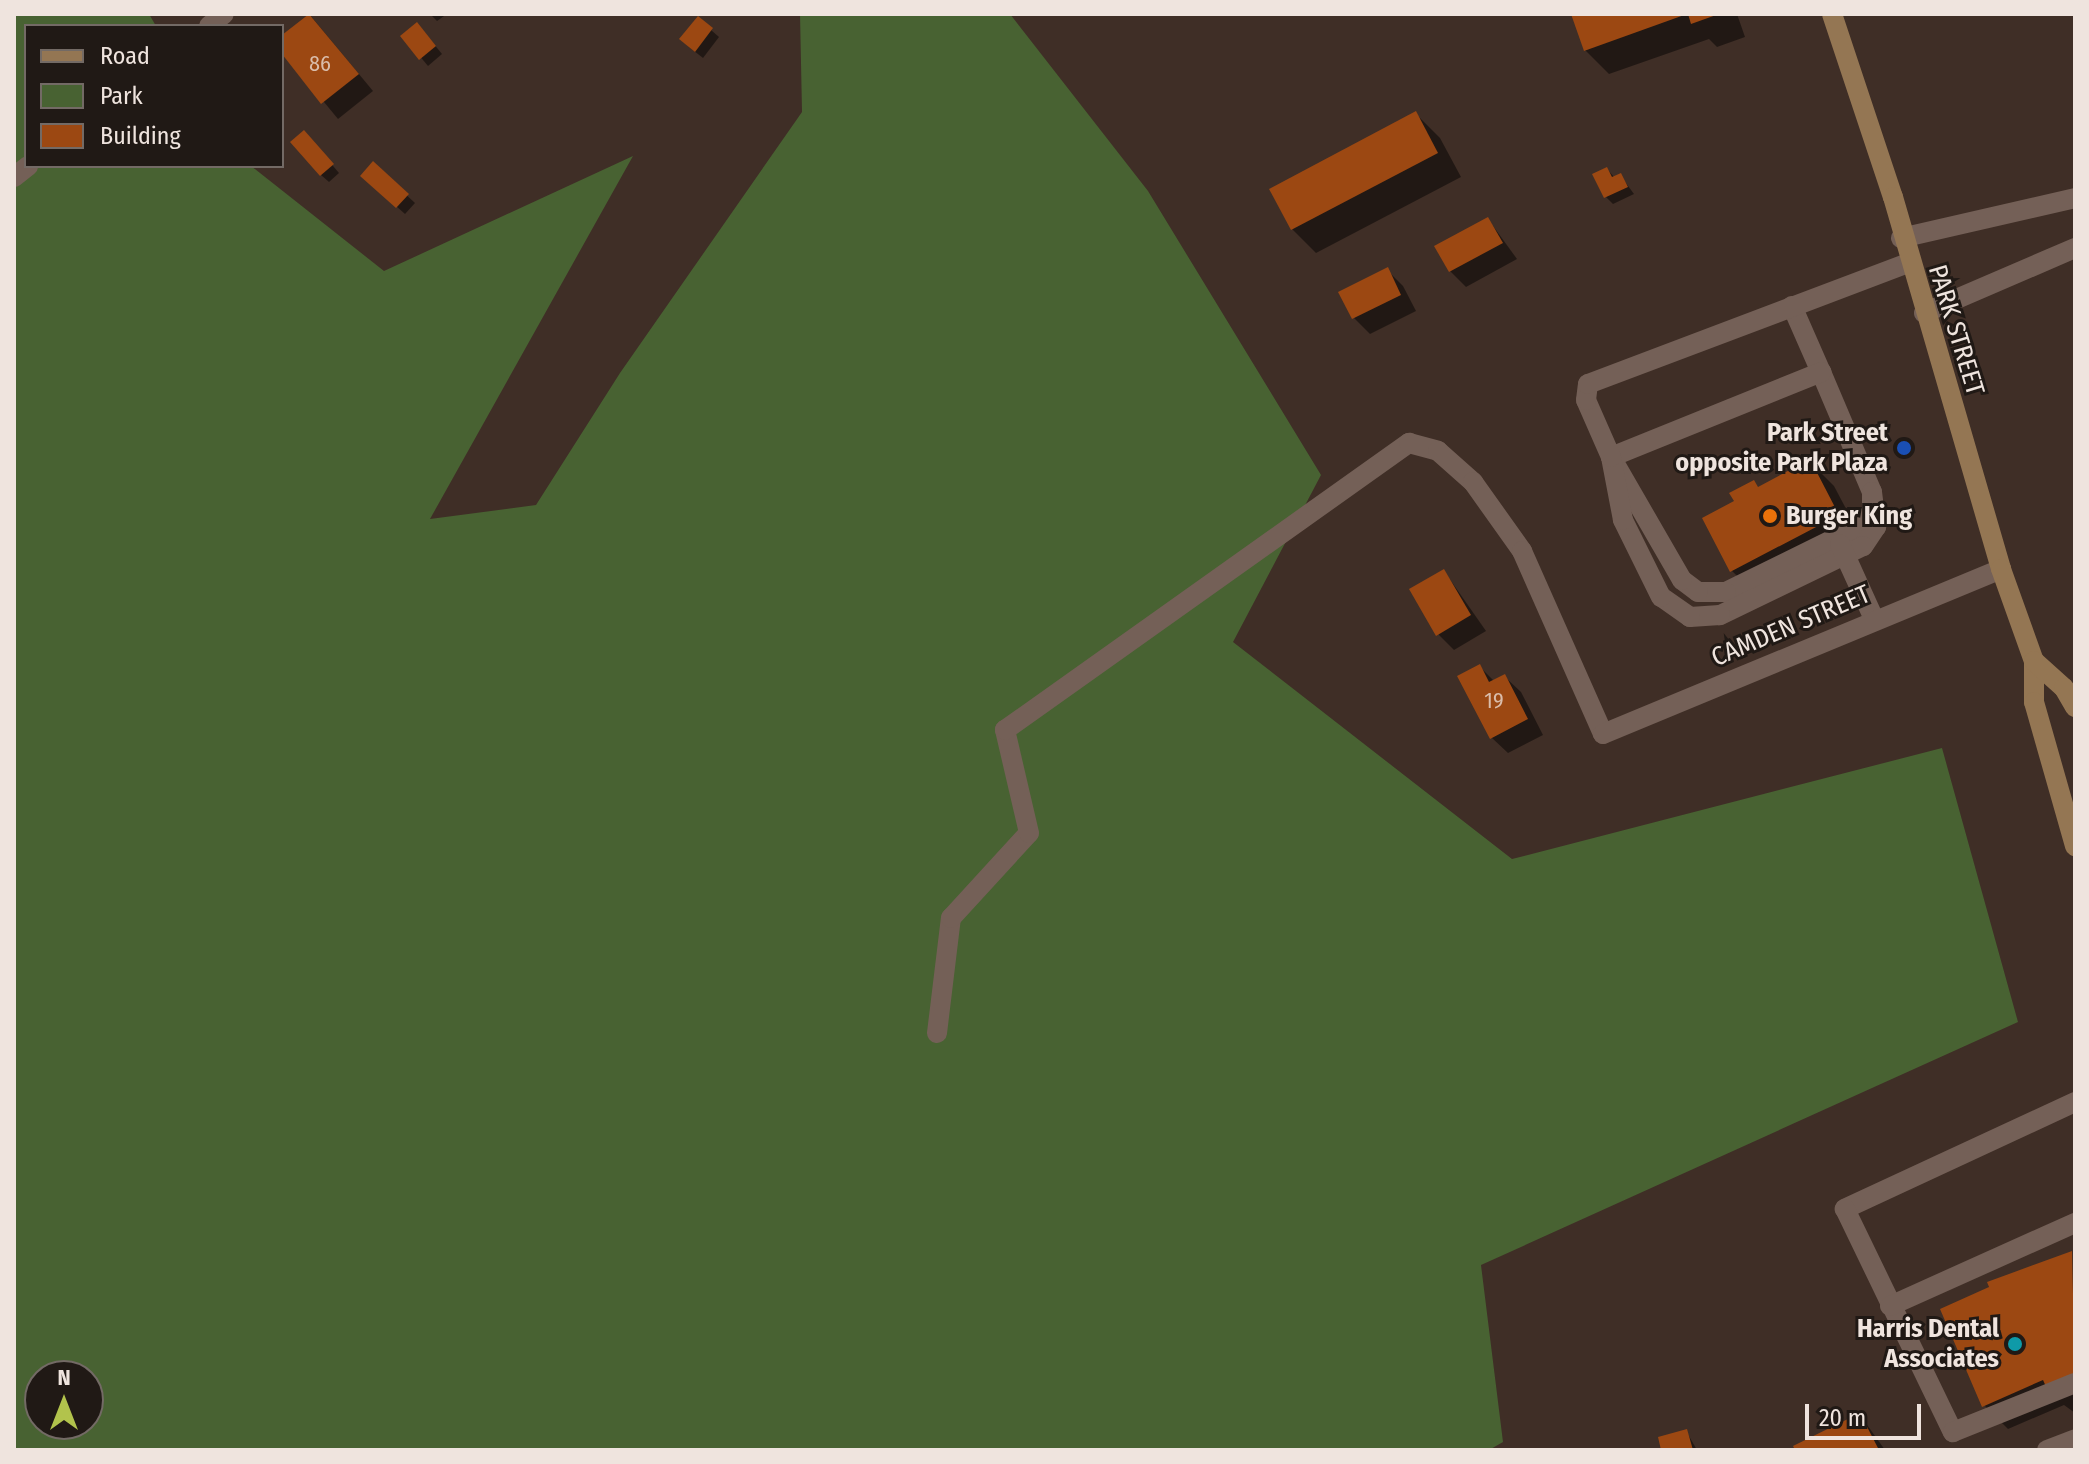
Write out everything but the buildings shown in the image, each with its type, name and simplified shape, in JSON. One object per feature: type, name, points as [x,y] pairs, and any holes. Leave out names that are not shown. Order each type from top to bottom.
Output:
[{"type":"main road","name":"PARK STREET","points":[[1832,14],[1893,197],[1901,238],[2001,569],[2034,661],[2034,702],[2075,846]]},
{"type":"main road","name":"PARK STREET","points":[[2034,661],[2064,688],[2075,707]]},
{"type":"street","points":[[1901,238],[2075,198]]},
{"type":"street","points":[[1924,313],[2075,248]]},
{"type":"street","points":[[1842,546],[1726,592],[1698,592],[1682,580],[1611,457],[1586,400],[1588,384],[1909,263]]},
{"type":"street","points":[[1611,457],[1623,520],[1668,606],[1690,617],[1720,615],[1842,546],[1864,524],[1872,510],[1872,492],[1792,306]]},
{"type":"street","points":[[1611,457],[1821,372]]},
{"type":"street","name":"CAMDEN STREET","points":[[937,1033],[951,918],[1029,833],[1005,730],[1409,443],[1438,451],[1473,482],[1522,551],[1603,734],[1874,619],[2001,569]]},
{"type":"street","points":[[1842,546],[1874,619]]},
{"type":"street","points":[[2075,1102],[1845,1209],[1953,1432],[2075,1383]]},
{"type":"street","points":[[1890,1306],[2075,1223]]},
{"type":"street","points":[[2047,1450],[2075,1439]]},
{"type":"green space","points":[[14,14],[149,14],[155,24],[24,24],[24,168],[254,168],[384,271],[633,156],[430,519],[536,505],[620,373],[802,112],[800,14],[1010,14],[1148,191],[1321,475],[1233,642],[1512,859],[1942,748],[2018,1022],[1481,1265],[1503,1442],[1489,1450],[14,1450]]},
{"type":"place","name":"Park Street opposite Park Plaza","points":[[1904,448]]},
{"type":"place","name":"Burger King","points":[[1770,516]]},
{"type":"place","name":"Harris Dental Associates","points":[[2015,1344]]}]
